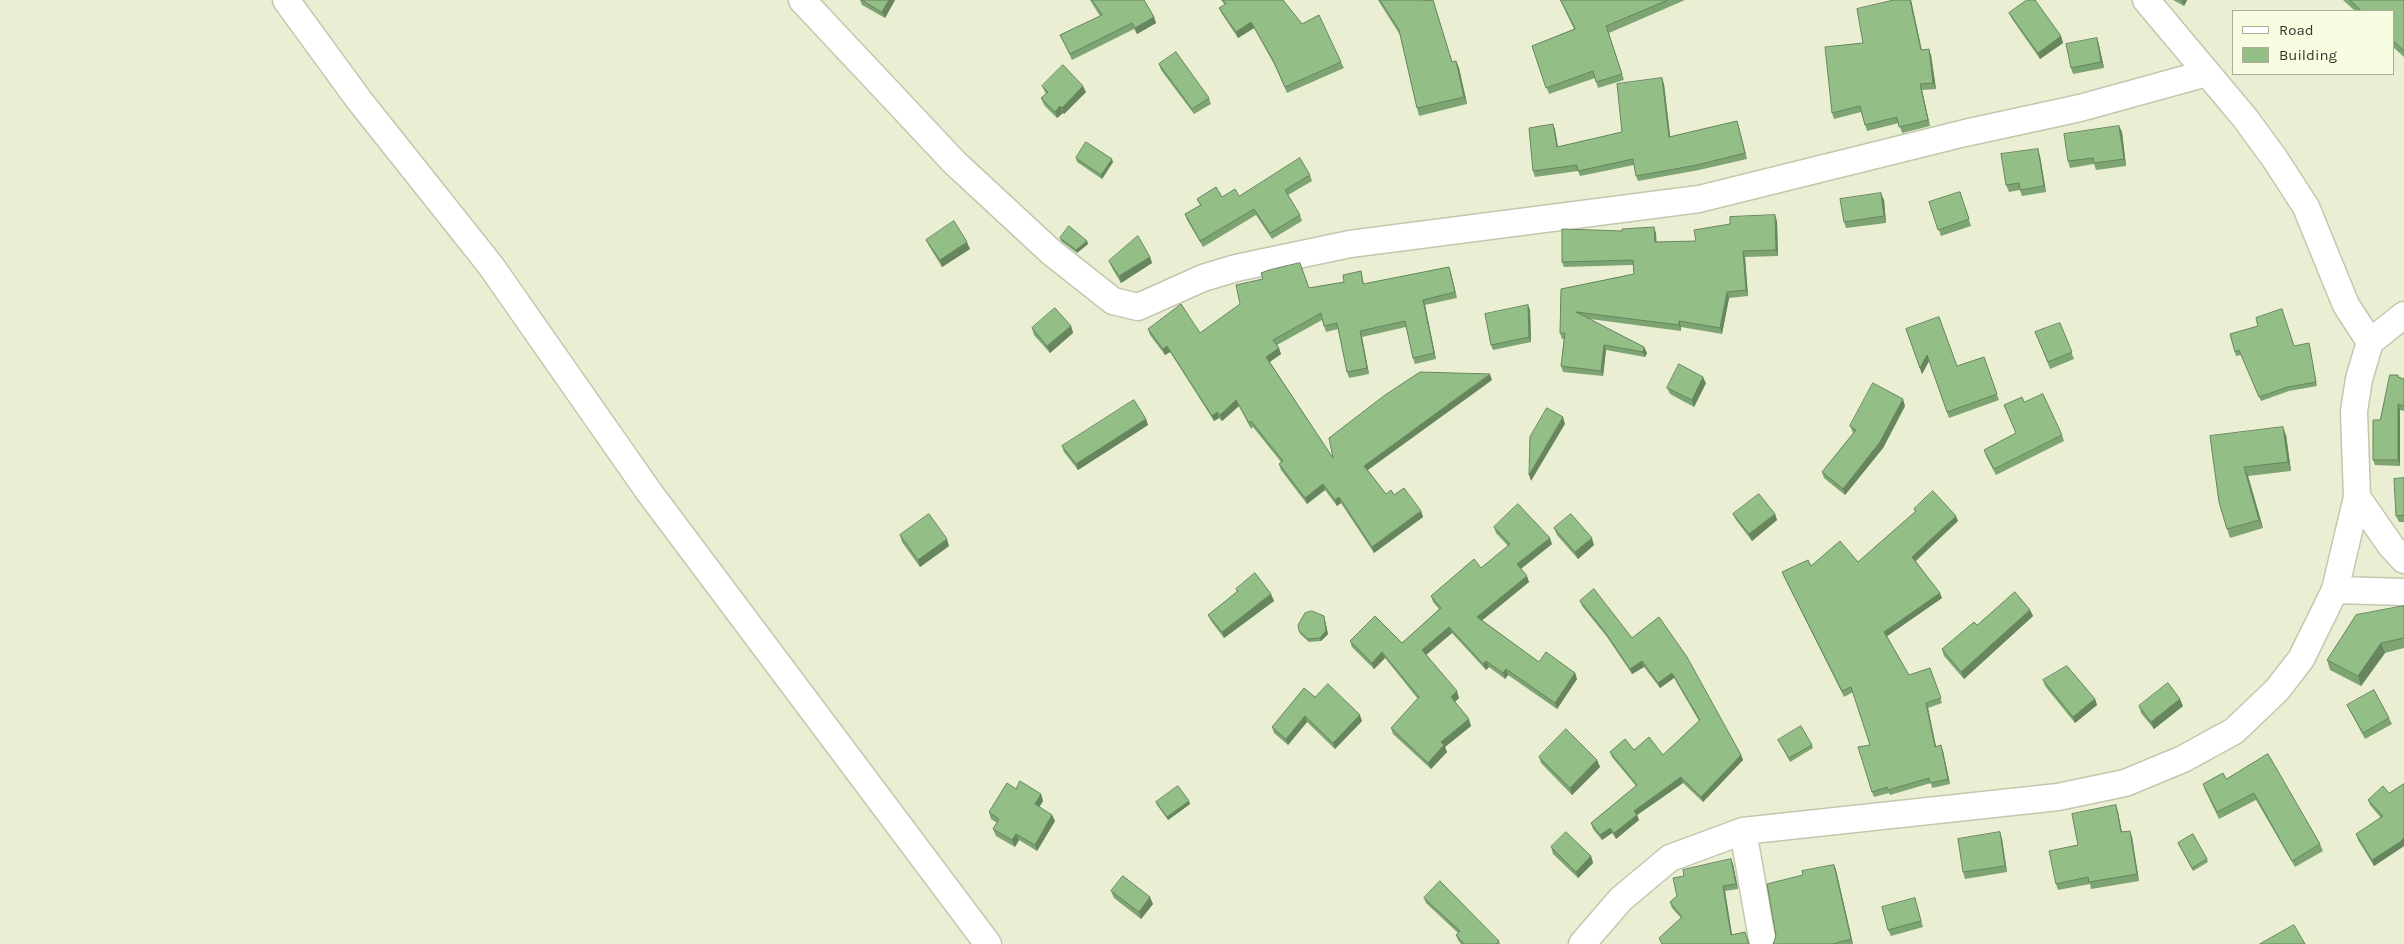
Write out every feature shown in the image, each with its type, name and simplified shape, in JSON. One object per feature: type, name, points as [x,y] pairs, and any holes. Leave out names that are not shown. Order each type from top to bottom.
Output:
[{"type":"street","points":[[286,0],[359,100],[491,266],[650,492],[988,944]]},
{"type":"street","points":[[802,0],[955,163],[1051,252],[1113,301],[1138,307],[1203,278],[1236,268],[1350,244],[1699,198],[1965,133],[2080,108],[2207,72]]},
{"type":"street","points":[[2146,0],[2250,125],[2306,206],[2346,305],[2370,342]]},
{"type":"street","points":[[1582,944],[1621,899],[1670,858],[1743,831],[2049,798],[2125,783],[2183,759],[2234,731],[2277,690],[2301,658],[2336,590],[2357,497],[2354,411],[2359,378],[2370,342],[2404,315]]},
{"type":"street","points":[[2357,497],[2391,546],[2404,560]]},
{"type":"street","points":[[2336,590],[2404,592]]},
{"type":"street","points":[[1743,831],[1763,944]]},
{"type":"building","points":[[862,0],[889,0],[882,12]]},
{"type":"building","points":[[1092,0],[1144,0],[1154,17],[1135,28],[1132,23],[1070,54],[1060,35],[1102,15]]},
{"type":"building","points":[[1223,0],[1283,0],[1302,24],[1319,15],[1341,62],[1285,87],[1273,60],[1251,22],[1236,32],[1219,8],[1226,4]]},
{"type":"building","points":[[1380,0],[1433,0],[1452,62],[1456,61],[1464,97],[1417,108],[1399,30]]},
{"type":"building","points":[[1561,0],[1668,0],[1606,26],[1622,74],[1596,82],[1593,71],[1546,88],[1532,46],[1575,29]]},
{"type":"building","points":[[1894,0],[1910,0],[1921,50],[1929,49],[1933,83],[1920,84],[1928,120],[1899,127],[1897,117],[1865,125],[1860,106],[1832,113],[1825,47],[1863,43],[1857,9]]},
{"type":"building","points":[[2027,0],[2035,0],[2061,36],[2038,53],[2009,13]]},
{"type":"building","points":[[2350,0],[2403,0],[2404,51],[2394,41],[2394,10],[2361,10]]},
{"type":"building","points":[[2097,38],[2101,62],[2071,68],[2066,44]]},
{"type":"building","points":[[1176,52],[1209,98],[1192,109],[1159,64]]},
{"type":"building","points":[[1063,65],[1083,86],[1062,108],[1060,106],[1055,112],[1041,98],[1048,92],[1042,86]]},
{"type":"building","points":[[1662,78],[1669,137],[1737,121],[1745,153],[1697,165],[1636,176],[1633,159],[1578,171],[1577,165],[1533,171],[1529,128],[1553,124],[1557,147],[1622,132],[1617,84]]},
{"type":"building","points":[[2119,126],[2124,159],[2094,163],[2093,158],[2068,161],[2064,134]]},
{"type":"building","points":[[1086,142],[1112,159],[1101,175],[1076,158]]},
{"type":"building","points":[[2038,149],[2044,186],[2020,190],[2019,183],[2006,185],[2001,154]]},
{"type":"building","points":[[1300,158],[1310,175],[1285,190],[1300,215],[1270,233],[1254,209],[1200,241],[1185,214],[1201,205],[1197,199],[1216,187],[1222,197],[1235,189],[1239,196]]},
{"type":"building","points":[[1960,192],[1969,219],[1938,230],[1929,202]]},
{"type":"building","points":[[1881,193],[1884,216],[1844,222],[1840,199]]},
{"type":"building","points":[[1775,215],[1776,250],[1743,251],[1746,290],[1727,292],[1720,328],[1679,321],[1679,325],[1576,312],[1644,347],[1643,352],[1604,345],[1601,371],[1561,366],[1565,333],[1560,333],[1561,289],[1634,274],[1633,260],[1562,262],[1562,229],[1622,231],[1622,229],[1654,227],[1655,242],[1696,241],[1694,230],[1730,224],[1730,217]]},
{"type":"building","points":[[954,221],[967,242],[940,260],[926,240]]},
{"type":"building","points":[[1069,226],[1087,241],[1076,250],[1060,238]]},
{"type":"building","points":[[1138,236],[1150,257],[1119,276],[1109,261]]},
{"type":"building","points":[[1300,263],[1309,288],[1344,282],[1343,275],[1361,271],[1363,284],[1449,267],[1455,292],[1423,300],[1434,353],[1413,358],[1405,321],[1360,331],[1367,368],[1347,372],[1337,323],[1324,326],[1321,313],[1273,340],[1279,348],[1266,357],[1333,458],[1329,438],[1385,395],[1420,372],[1490,374],[1364,466],[1386,494],[1391,490],[1394,495],[1404,488],[1421,511],[1372,547],[1339,497],[1335,500],[1323,484],[1305,498],[1279,464],[1283,461],[1251,421],[1249,423],[1236,400],[1220,415],[1217,412],[1212,416],[1167,346],[1163,349],[1148,329],[1181,304],[1200,333],[1240,304],[1236,285],[1263,279],[1261,273],[1269,270]]},
{"type":"building","points":[[1528,305],[1529,337],[1491,345],[1485,314]]},
{"type":"building","points":[[1055,308],[1071,326],[1047,346],[1032,328]]},
{"type":"building","points":[[2282,309],[2294,346],[2309,343],[2316,382],[2288,387],[2259,397],[2239,350],[2235,352],[2230,334],[2258,326],[2256,318]]},
{"type":"building","points":[[1939,317],[1957,366],[1984,357],[1997,394],[1947,412],[1927,355],[1920,368],[1906,329]]},
{"type":"building","points":[[2060,323],[2072,352],[2048,362],[2035,332]]},
{"type":"building","points":[[1679,364],[1703,377],[1692,400],[1667,388]]},
{"type":"building","points":[[2390,375],[2398,375],[2398,377],[2404,379],[2404,406],[2398,404],[2398,460],[2373,460],[2373,420],[2380,420]]},
{"type":"building","points":[[1873,383],[1903,399],[1880,442],[1843,489],[1822,472],[1856,430],[1850,426]]},
{"type":"building","points":[[2043,394],[2062,435],[1994,469],[1984,450],[2016,433],[2004,405],[2022,397],[2024,402]]},
{"type":"building","points":[[1134,400],[1146,419],[1076,464],[1062,446]]},
{"type":"building","points":[[1547,408],[1563,417],[1529,475],[1530,437]]},
{"type":"building","points":[[2283,427],[2288,462],[2244,467],[2259,520],[2227,529],[2219,502],[2210,436]]},
{"type":"building","points":[[2404,478],[2404,515],[2396,516],[2394,479]]},
{"type":"building","points":[[1933,491],[1956,516],[1912,557],[1940,593],[1884,632],[1909,675],[1930,668],[1941,698],[1926,703],[1935,747],[1941,745],[1948,779],[1930,783],[1929,778],[1888,790],[1887,787],[1872,792],[1858,747],[1870,745],[1851,687],[1842,691],[1782,572],[1808,560],[1811,566],[1840,541],[1858,562],[1916,511],[1914,509]]},
{"type":"building","points":[[1759,494],[1775,514],[1749,534],[1733,514]]},
{"type":"building","points":[[1518,504],[1550,538],[1517,564],[1527,576],[1477,617],[1539,662],[1546,652],[1575,673],[1555,703],[1506,669],[1503,673],[1486,661],[1483,664],[1449,627],[1422,650],[1457,691],[1451,697],[1469,719],[1441,742],[1444,745],[1428,763],[1391,728],[1419,697],[1382,652],[1372,663],[1350,641],[1375,616],[1402,643],[1441,608],[1431,596],[1474,559],[1481,568],[1510,544],[1494,527]]},
{"type":"building","points":[[929,514],[947,539],[918,560],[900,535]]},
{"type":"building","points":[[1571,514],[1592,538],[1575,552],[1554,528]]},
{"type":"building","points":[[1255,573],[1271,594],[1222,632],[1208,615],[1238,591],[1236,589]]},
{"type":"building","points":[[1594,589],[1632,638],[1659,617],[1687,657],[1741,755],[1701,797],[1681,777],[1634,811],[1637,815],[1614,833],[1610,828],[1600,835],[1591,823],[1637,785],[1610,752],[1625,739],[1634,750],[1649,737],[1663,755],[1700,720],[1672,673],[1658,683],[1642,661],[1630,669],[1605,632],[1580,601]]},
{"type":"building","points":[[2015,592],[2030,610],[1961,672],[1942,649],[1974,622],[1977,625]]},
{"type":"building","points":[[2404,606],[2404,638],[2381,643],[2358,676],[2327,660],[2356,615]]},
{"type":"building","points":[[1312,611],[1324,616],[1326,631],[1320,638],[1308,639],[1299,631],[1298,625],[1305,613]]},
{"type":"building","points":[[2067,666],[2095,699],[2073,717],[2043,680]]},
{"type":"building","points":[[2168,683],[2180,699],[2151,722],[2139,706]]},
{"type":"building","points":[[1328,684],[1360,715],[1333,743],[1305,716],[1286,739],[1272,727],[1304,688],[1315,697]]},
{"type":"building","points":[[2374,690],[2389,718],[2363,733],[2347,705]]},
{"type":"building","points":[[1801,726],[1812,745],[1789,758],[1778,740]]},
{"type":"building","points":[[1566,729],[1597,760],[1570,788],[1539,757]]},
{"type":"building","points":[[2268,754],[2320,844],[2292,861],[2254,793],[2217,812],[2203,784],[2223,773],[2226,779]]},
{"type":"building","points":[[1020,781],[1041,794],[1035,804],[1052,815],[1035,845],[1016,834],[1012,840],[993,829],[999,819],[989,812],[1007,783],[1016,789]]},
{"type":"building","points":[[2404,784],[2404,838],[2372,860],[2356,834],[2383,816],[2368,800],[2383,786],[2389,793]]},
{"type":"building","points":[[1178,786],[1189,801],[1167,817],[1156,802]]},
{"type":"building","points":[[2116,805],[2121,832],[2130,831],[2137,874],[2089,882],[2088,877],[2056,884],[2049,851],[2078,845],[2072,814]]},
{"type":"building","points":[[1566,832],[1591,856],[1576,872],[1551,847]]},
{"type":"building","points":[[2000,832],[2005,866],[1963,872],[1958,839]]},
{"type":"building","points":[[2193,834],[2207,859],[2192,868],[2178,843]]},
{"type":"building","points":[[1731,859],[1736,884],[1723,886],[1731,935],[1745,932],[1749,944],[1662,944],[1659,938],[1682,917],[1670,902],[1677,896],[1673,878],[1684,876],[1683,870]]},
{"type":"building","points":[[1834,865],[1851,939],[1833,944],[1773,944],[1776,936],[1767,884],[1803,875],[1802,871]]},
{"type":"building","points":[[1123,876],[1150,897],[1139,912],[1111,891]]},
{"type":"building","points":[[1440,881],[1499,941],[1496,944],[1464,944],[1456,935],[1460,931],[1424,898]]},
{"type":"building","points":[[1915,898],[1921,921],[1888,930],[1882,907]]},
{"type":"building","points":[[2294,925],[2305,944],[2260,944]]}]
